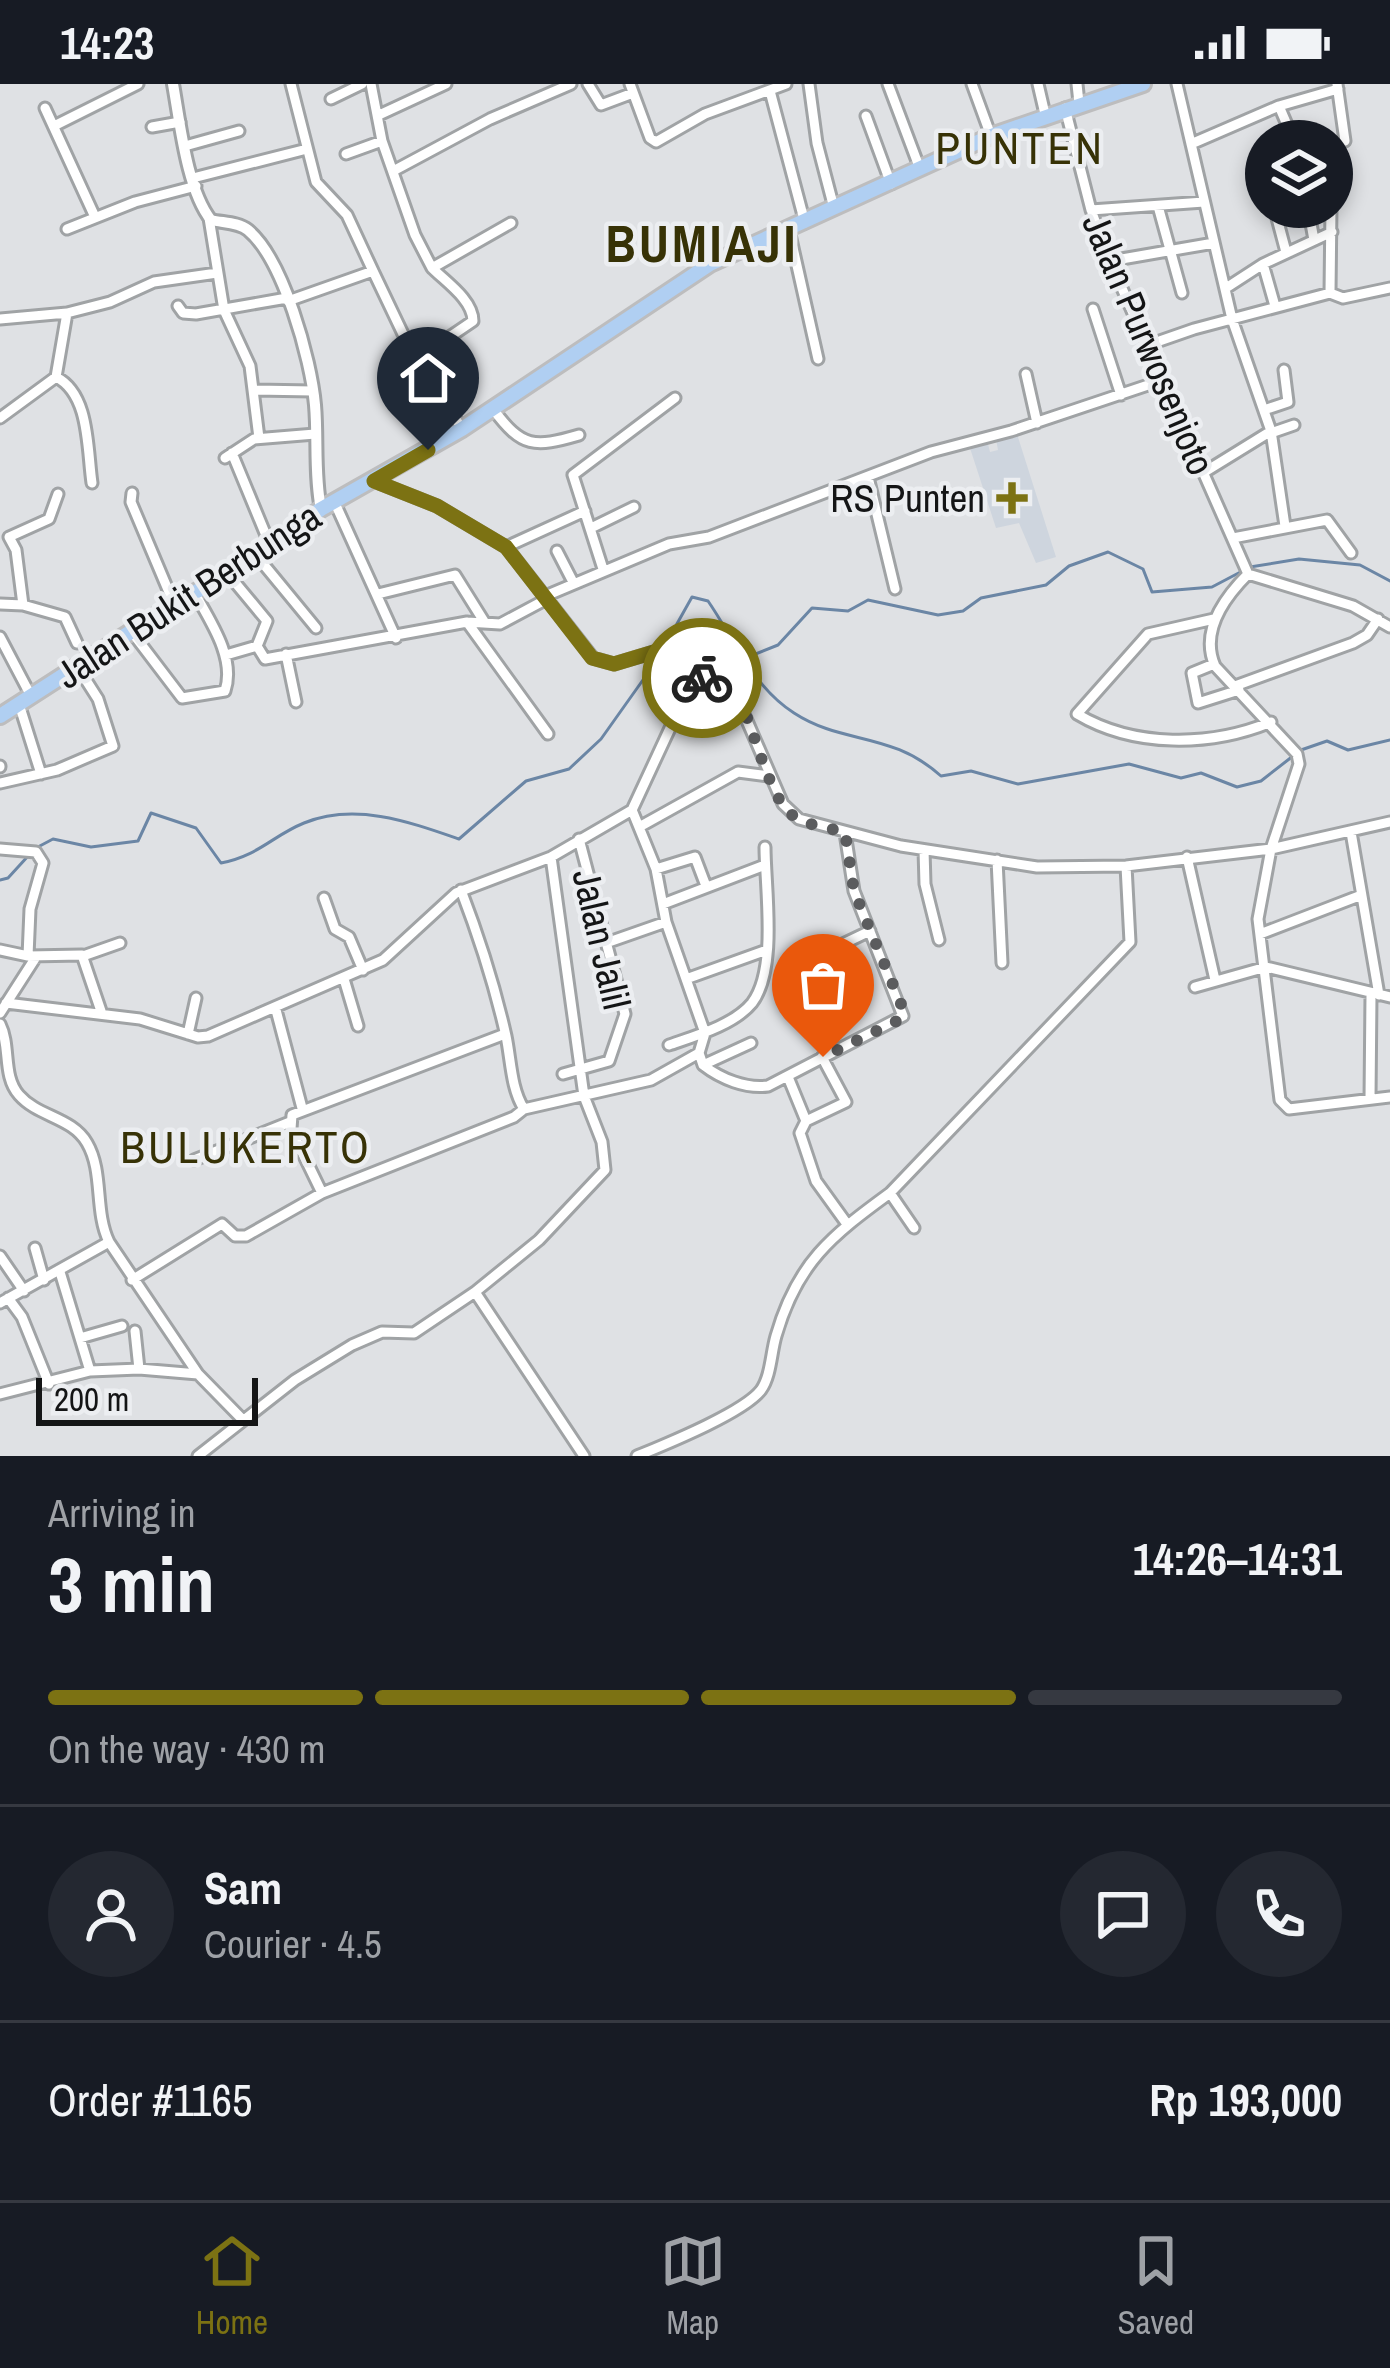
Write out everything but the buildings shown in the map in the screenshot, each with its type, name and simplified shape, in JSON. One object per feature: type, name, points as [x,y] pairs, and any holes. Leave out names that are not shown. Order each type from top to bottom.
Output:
[{"type":"main road","name":"Jalan Bukit Berbunga","points":[[0,716],[228,574],[327,505],[462,429],[710,264],[991,136],[1143,84]]},
{"type":"street","points":[[54,126],[138,84]]},
{"type":"street","points":[[173,84],[194,182],[208,218],[224,310],[244,348],[255,390],[259,438]]},
{"type":"street","points":[[291,84],[316,182],[347,215],[393,316],[462,429]]},
{"type":"street","points":[[331,99],[362,84]]},
{"type":"street","points":[[371,84],[382,141],[415,235],[432,268],[468,303],[474,316],[420,357]]},
{"type":"street","points":[[379,115],[446,84]]},
{"type":"street","points":[[395,170],[490,119],[571,84]]},
{"type":"street","points":[[588,84],[602,105],[631,88],[651,140],[657,142],[705,114],[778,87],[805,224]]},
{"type":"street","points":[[809,84],[817,143],[835,210]]},
{"type":"street","points":[[888,84],[920,171]]},
{"type":"street","points":[[972,84],[991,136]]},
{"type":"street","points":[[1038,84],[1045,115]]},
{"type":"street","name":"Jalan Purwosenjoto","points":[[1077,84],[1072,106],[1091,210],[1246,570]]},
{"type":"street","points":[[1177,84],[1232,319],[1271,432],[1285,526]]},
{"type":"street","points":[[1191,144],[1279,106],[1338,87],[1342,120]]},
{"type":"street","points":[[1279,106],[1285,120]]},
{"type":"street","points":[[45,108],[95,217]]},
{"type":"street","points":[[866,116],[891,184]]},
{"type":"street","points":[[152,127],[180,122]]},
{"type":"street","points":[[185,146],[238,131]]},
{"type":"street","points":[[346,154],[382,141]]},
{"type":"street","points":[[67,229],[194,182],[307,149]]},
{"type":"street","points":[[1091,210],[1204,202]]},
{"type":"street","points":[[1158,206],[1182,292]]},
{"type":"street","points":[[208,218],[248,230],[268,254],[287,300],[313,391],[327,505],[378,594],[396,638]]},
{"type":"street","points":[[432,268],[511,223]]},
{"type":"street","points":[[1280,228],[1286,252]]},
{"type":"street","points":[[1311,228],[1313,240]]},
{"type":"street","points":[[1330,293],[1332,228]]},
{"type":"street","points":[[789,230],[818,359]]},
{"type":"street","points":[[1226,288],[1263,264],[1332,232]]},
{"type":"street","points":[[1110,261],[1214,243]]},
{"type":"street","points":[[1263,264],[1276,306]]},
{"type":"street","points":[[178,306],[190,314],[287,300],[373,271]]},
{"type":"street","points":[[0,319],[67,313],[110,302],[154,282],[218,273]]},
{"type":"street","points":[[1148,345],[1330,293],[1343,298],[1390,288]]},
{"type":"street","points":[[1093,309],[1121,395]]},
{"type":"street","points":[[0,418],[56,377],[67,313]]},
{"type":"street","points":[[1264,410],[1288,402],[1284,370]]},
{"type":"street","points":[[1026,374],[1037,423]]},
{"type":"street","points":[[56,377],[69,385],[78,400],[92,483]]},
{"type":"street","points":[[257,646],[265,658],[467,622],[500,624],[603,569],[794,505],[931,452],[1037,423],[1162,380]]},
{"type":"street","points":[[255,390],[313,391]]},
{"type":"street","points":[[603,569],[573,476],[675,398]]},
{"type":"street","points":[[493,409],[524,442],[541,444],[579,435]]},
{"type":"street","points":[[1202,473],[1271,432],[1294,425]]},
{"type":"street","points":[[270,544],[228,456],[259,438],[315,434]]},
{"type":"street","points":[[868,477],[895,589]]},
{"type":"street","points":[[374,481],[437,506],[506,547],[592,658],[614,664],[654,652],[683,671],[735,693],[769,776],[791,814],[924,850],[1037,867],[1126,866],[1271,849],[1390,822]]},
{"type":"street","points":[[132,493],[131,502],[174,604]]},
{"type":"street","points":[[23,605],[18,559],[4,539],[49,519],[58,494]]},
{"type":"street","points":[[591,529],[634,507]]},
{"type":"street","points":[[506,547],[585,512]]},
{"type":"street","points":[[1233,538],[1329,520],[1351,553]]},
{"type":"street","points":[[557,551],[573,582]]},
{"type":"street","points":[[256,555],[316,628]]},
{"type":"street","points":[[1390,627],[1353,606],[1246,570],[1214,619],[1210,653],[1214,664],[1291,743],[1299,764],[1259,902],[1282,1104],[1289,1109],[1390,1097]]},
{"type":"street","points":[[228,574],[267,621],[257,646]]},
{"type":"street","points":[[378,594],[455,575],[484,623]]},
{"type":"street","points":[[131,631],[183,699],[226,690],[226,655],[194,592]]},
{"type":"street","points":[[0,604],[23,605],[66,618],[77,643]]},
{"type":"street","points":[[1214,619],[1148,634],[1077,714],[1161,741],[1239,734],[1271,722]]},
{"type":"street","points":[[1214,664],[1192,673],[1198,703],[1353,643],[1367,635],[1378,619]]},
{"type":"street","points":[[467,622],[548,734]]},
{"type":"street","points":[[0,637],[25,700],[41,773]]},
{"type":"street","points":[[226,655],[257,646]]},
{"type":"street","points":[[286,655],[296,701]]},
{"type":"street","points":[[0,783],[113,746],[98,700],[77,666]]},
{"type":"street","points":[[0,850],[33,851],[43,865],[30,909],[32,957],[3,1008],[140,1019],[208,1036],[389,957],[461,890],[550,857],[632,810],[678,710],[683,671]]},
{"type":"street","points":[[641,826],[735,774],[769,776]]},
{"type":"street","points":[[632,810],[656,868],[666,922],[705,1033],[699,1053],[704,1065],[728,1080],[757,1088],[903,1016],[850,877],[845,832]]},
{"type":"street","points":[[1351,832],[1380,996],[1370,1099]]},
{"type":"street","name":"Jalan Jalil","points":[[563,1074],[609,1061],[624,1019],[579,839]]},
{"type":"street","points":[[669,1045],[705,1033],[750,1006],[759,989],[767,950],[765,847]]},
{"type":"street","points":[[924,850],[925,884],[939,940]]},
{"type":"street","points":[[656,868],[694,856],[706,886]]},
{"type":"street","points":[[198,1456],[242,1419],[352,1345],[382,1332],[414,1333],[475,1292],[538,1240],[604,1170],[605,1153],[584,1096],[550,857]]},
{"type":"street","points":[[1186,857],[1215,980]]},
{"type":"street","points":[[998,860],[1002,963]]},
{"type":"street","points":[[663,904],[765,865]]},
{"type":"street","points":[[637,1456],[738,1407],[762,1389],[776,1334],[804,1267],[847,1225],[890,1193],[1128,944],[1126,866]]},
{"type":"street","points":[[461,890],[505,1034],[517,1099],[524,1109]]},
{"type":"street","points":[[1260,934],[1359,896]]},
{"type":"street","points":[[324,898],[335,929],[349,937],[362,970]]},
{"type":"street","points":[[606,944],[666,922]]},
{"type":"street","points":[[831,1010],[806,962],[870,931]]},
{"type":"street","points":[[0,950],[32,957],[83,956],[120,943]]},
{"type":"street","points":[[686,979],[767,950]]},
{"type":"street","points":[[83,956],[102,1014]]},
{"type":"street","points":[[1195,987],[1266,967],[1380,996]]},
{"type":"street","points":[[344,979],[358,1026]]},
{"type":"street","points":[[188,1034],[196,998]]},
{"type":"street","points":[[276,1010],[302,1108]]},
{"type":"street","points":[[0,1024],[14,1089],[27,1103],[72,1126],[90,1149],[101,1223],[109,1243],[198,1374],[242,1419]]},
{"type":"street","points":[[194,1160],[290,1122],[302,1108],[505,1034]]},
{"type":"street","points":[[704,1065],[751,1043]]},
{"type":"street","points":[[132,1280],[222,1224],[243,1237],[322,1192],[524,1109],[653,1080],[699,1053]]},
{"type":"street","points":[[823,1057],[846,1102],[806,1121],[800,1129],[816,1181],[847,1225]]},
{"type":"street","points":[[788,1076],[806,1121]]},
{"type":"street","points":[[290,1122],[322,1192]]},
{"type":"street","points":[[890,1193],[914,1228]]},
{"type":"street","points":[[49,1384],[22,1317],[4,1301],[109,1243]]},
{"type":"street","points":[[35,1247],[44,1280]]},
{"type":"street","points":[[0,1256],[24,1292]]},
{"type":"street","points":[[60,1272],[90,1371]]},
{"type":"street","points":[[475,1292],[584,1456]]},
{"type":"street","points":[[80,1338],[122,1326]]},
{"type":"street","points":[[135,1331],[139,1369]]},
{"type":"street","points":[[0,1394],[90,1371],[198,1374]]},
{"type":"shaded area","name":"RS Punten","points":[[1017,434],[1056,557],[1036,563],[1019,523],[996,528],[969,445],[987,440],[990,452],[998,450],[996,439]]},
{"type":"waterway","points":[[743,659],[778,645],[812,608],[848,611],[868,600],[938,615],[963,611],[981,598],[1046,585],[1069,566],[1108,552],[1143,569],[1152,592],[1212,587],[1250,567],[1299,559],[1360,565],[1390,581]]},
{"type":"waterway","points":[[36,848],[53,839],[91,847],[138,841],[151,813],[196,828],[221,863],[246,855],[304,823],[343,814],[402,821],[459,839],[526,781],[569,769],[601,739],[655,663],[692,597],[708,601],[755,676],[794,713],[831,730],[904,752],[941,776],[971,771],[1018,784],[1129,764],[1181,778],[1201,773],[1237,787],[1261,781],[1293,756]]},
{"type":"waterway","points":[[1301,750],[1327,741],[1348,750],[1390,740]]},
{"type":"waterway","points":[[0,880],[8,878],[29,855]]},
{"type":"way so far","points":[[702,678],[732,689],[739,698],[763,764],[787,809],[799,819],[845,832],[854,891],[901,1004],[903,1016],[897,1021],[823,1057]]},
{"type":"place","name":"RS Punten","points":[[1012,498]]},
{"type":"district","name":"PUNTEN","points":[[1020,147]]},
{"type":"district","name":"BUMIAJI","points":[[702,243]]},
{"type":"district","name":"BULUKERTO","points":[[246,1146]]},
{"type":"route","points":[[428,450],[374,481],[437,506],[506,547],[592,658],[614,664],[654,652],[702,678]]}]
